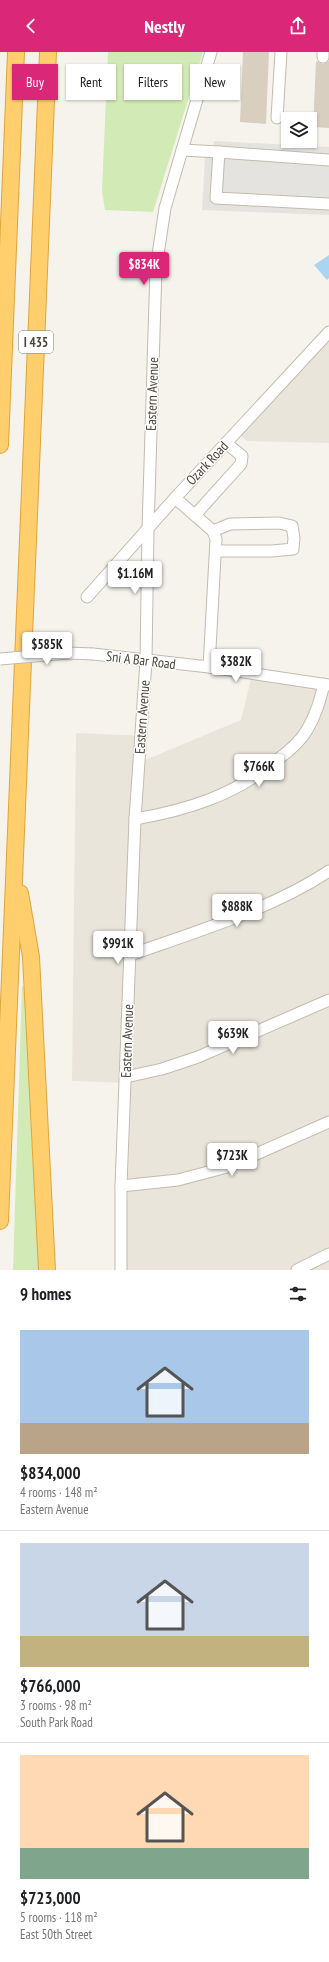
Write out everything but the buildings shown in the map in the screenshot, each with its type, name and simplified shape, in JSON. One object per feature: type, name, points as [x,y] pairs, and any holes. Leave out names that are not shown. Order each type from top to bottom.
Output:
[{"type":"highway","name":"I 435","points":[[0,445],[16,52]]},
{"type":"highway","name":"I 435","points":[[0,1221],[48,52]]},
{"type":"highway","points":[[15,861],[31,957],[47,1270]]},
{"type":"street","name":"Eastern Avenue","points":[[120,1270],[121,1186],[135,819],[146,661],[148,530],[157,255],[165,208],[211,52]]},
{"type":"street","points":[[277,118],[281,52]]},
{"type":"street","points":[[182,150],[329,160]]},
{"type":"street","points":[[219,152],[216,198],[329,204]]},
{"type":"street","name":"Ozark Road","points":[[87,597],[175,498],[329,332]]},
{"type":"street","points":[[195,515],[243,460],[242,456],[226,443]]},
{"type":"street","points":[[175,498],[213,531],[216,539],[209,667]]},
{"type":"street","points":[[213,531],[230,524],[279,523],[292,526],[294,538],[293,549],[272,551],[216,551]]},
{"type":"street","name":"Sni A Bar Road","points":[[0,659],[68,653],[93,654],[209,667],[327,685]]},
{"type":"street","points":[[135,819],[170,813],[203,804],[233,790],[266,770],[291,749],[306,731],[327,685]]},
{"type":"street","points":[[130,956],[286,896],[310,884],[329,871]]},
{"type":"street","points":[[126,1077],[162,1069],[198,1057],[329,1000]]},
{"type":"street","points":[[121,1186],[178,1180],[227,1167],[329,1122]]},
{"type":"street","points":[[297,1270],[329,1254]]},
{"type":"shaded area","points":[[214,141],[281,144],[281,148],[329,147],[329,215],[202,210],[205,156],[213,148]]},
{"type":"shaded area","points":[[329,336],[329,443],[247,441],[238,434]]},
{"type":"shaded area","points":[[251,679],[329,690],[329,1270],[125,1270],[131,1083],[72,1081],[76,733],[145,736],[145,760],[241,720]]},
{"type":"green space","points":[[108,52],[203,52],[199,64],[190,64],[190,94],[153,212],[105,210],[102,191],[106,100],[116,100],[116,64],[107,64]]},
{"type":"green space","points":[[22,986],[25,987],[39,1270],[13,1270]]},
{"type":"water","points":[[329,255],[329,278],[327,280],[314,265]]}]
